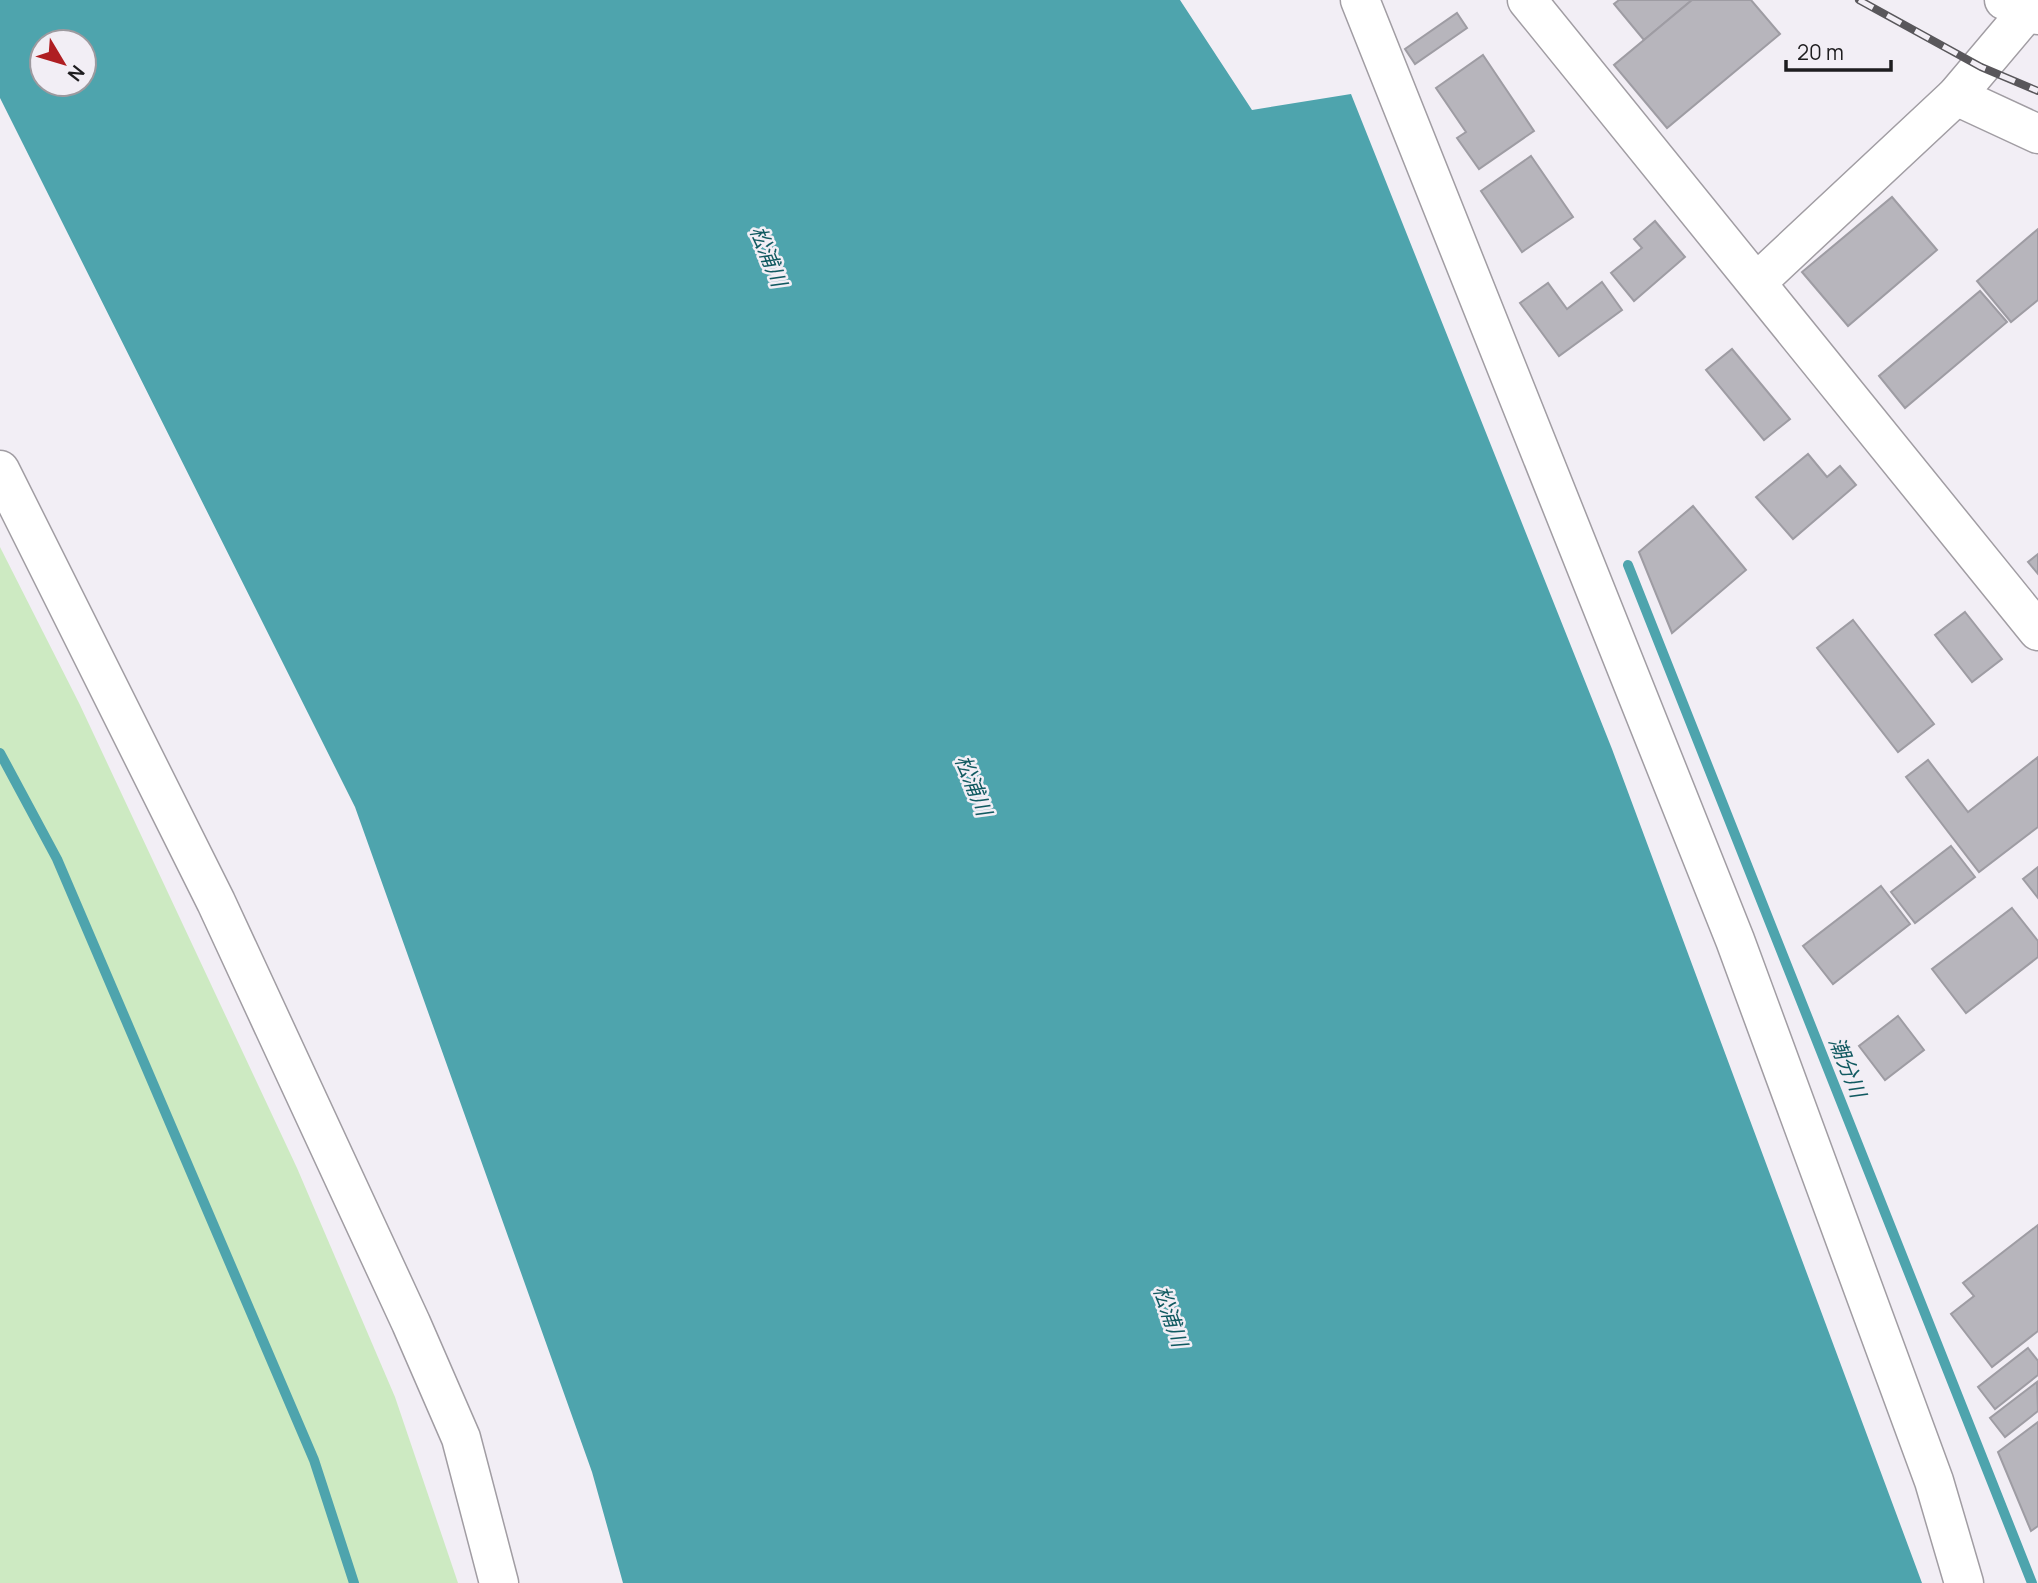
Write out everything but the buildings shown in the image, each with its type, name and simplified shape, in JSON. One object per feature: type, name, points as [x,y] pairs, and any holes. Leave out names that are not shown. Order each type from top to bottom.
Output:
[{"type":"street","points":[[1360,0],[1735,940],[1934,1480],[1964,1583]]},
{"type":"street","points":[[1527,0],[2038,631]]},
{"type":"street","points":[[1757,282],[1956,96],[2027,7]]},
{"type":"street","points":[[1956,96],[2038,134]]},
{"type":"street","points":[[0,470],[216,902],[461,1438],[499,1583]]},
{"type":"green space","points":[[0,547],[80,705],[297,1168],[395,1397],[458,1583],[0,1583]]},
{"type":"water","name":"松浦川","points":[[0,0],[1180,0],[1252,110],[1351,94],[1612,749],[1922,1583],[623,1583],[592,1472],[355,807],[0,98]]},
{"type":"waterway","name":"潮分川","points":[[1628,565],[2032,1583]]},
{"type":"waterway","points":[[0,753],[57,859],[314,1460],[354,1583]]},
{"type":"railway","points":[[1859,0],[1981,67],[2038,91]]}]
